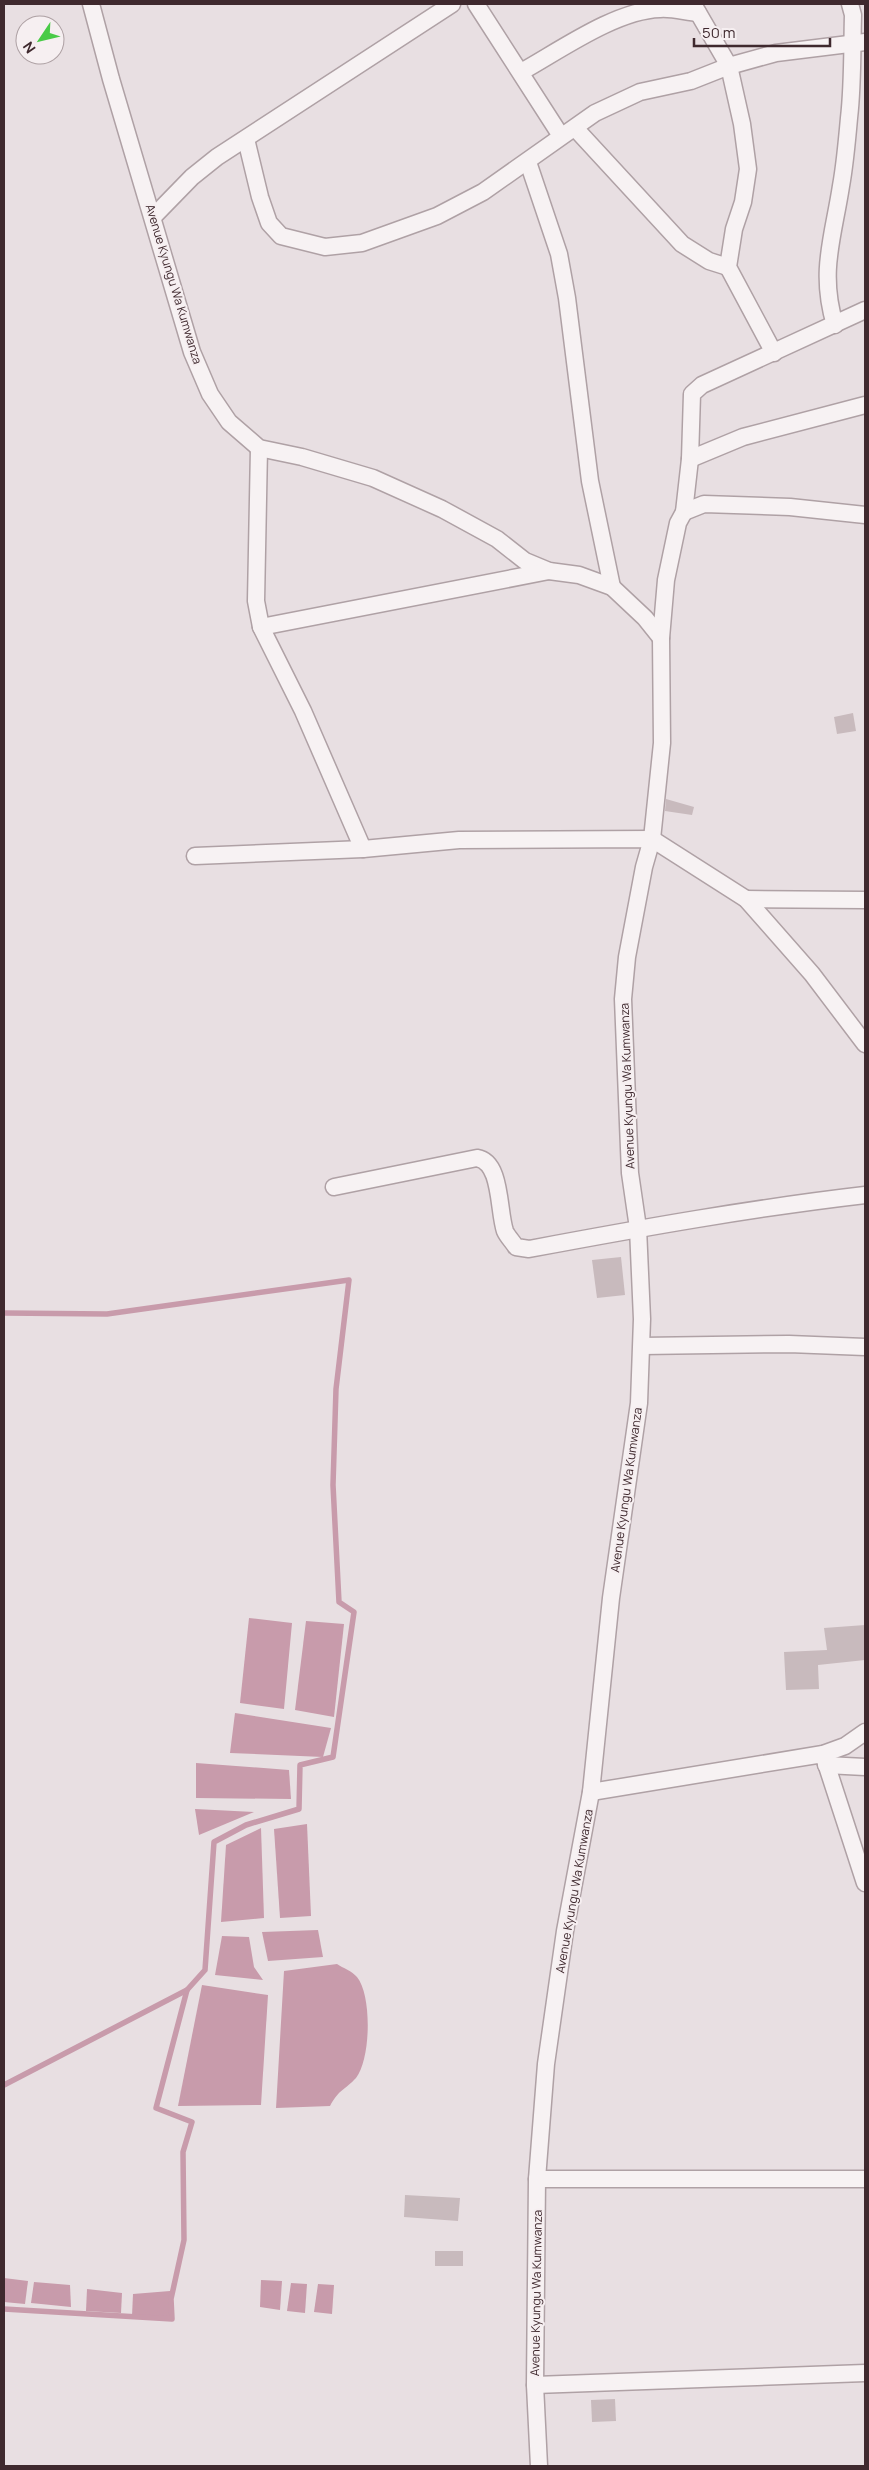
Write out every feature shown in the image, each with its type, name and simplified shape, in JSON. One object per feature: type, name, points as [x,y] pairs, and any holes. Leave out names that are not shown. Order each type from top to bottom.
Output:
[{"type":"street","name":"Avenue Kyungu Wa Kumwanza","points":[[91,4],[110,79],[192,352],[210,394],[229,422],[259,448],[302,457],[372,478],[442,509],[498,540],[524,561],[549,572],[579,576],[612,587],[645,618],[661,638],[662,743],[652,839],[644,867],[627,957],[624,999],[630,1173],[638,1228],[642,1346],[639,1403],[611,1598],[592,1792],[565,1931],[546,2064],[538,2179],[535,2385],[539,2466]]},
{"type":"street","points":[[153,217],[192,178],[217,157],[452,4]]},
{"type":"street","points":[[476,4],[521,72],[568,132],[682,244],[709,261],[728,268]]},
{"type":"street","points":[[835,325],[828,301],[827,269],[841,188],[859,43],[850,4]]},
{"type":"street","points":[[521,72],[614,21],[636,13],[660,9],[696,8],[729,66],[742,124],[748,169],[743,202],[734,229],[728,268],[774,353]]},
{"type":"street","points":[[246,139],[260,197],[269,223],[280,236],[325,247],[362,242],[436,216],[484,192],[595,113],[640,92],[691,81],[729,66],[776,53],[859,43]]},
{"type":"street","points":[[528,162],[561,263],[590,481],[612,587]]},
{"type":"street","points":[[661,638],[666,580],[678,523],[684,512],[690,460],[692,394],[702,385],[865,310]]},
{"type":"street","points":[[690,460],[743,437],[865,405]]},
{"type":"street","points":[[259,448],[256,601],[261,627],[303,711],[364,849]]},
{"type":"street","points":[[684,512],[704,504],[790,508],[865,515]]},
{"type":"street","points":[[261,627],[549,572]]},
{"type":"street","points":[[195,856],[364,849],[459,840],[652,839],[746,899],[812,974],[865,1044]]},
{"type":"street","points":[[746,899],[865,900]]},
{"type":"street","points":[[334,1187],[477,1158],[489,1162],[494,1175],[505,1232],[516,1246],[529,1249],[638,1228],[789,1204],[865,1195]]},
{"type":"street","points":[[642,1346],[789,1344],[865,1347]]},
{"type":"street","points":[[825,1759],[865,1732]]},
{"type":"street","points":[[592,1792],[825,1759],[865,1767]]},
{"type":"street","points":[[825,1759],[865,1883]]},
{"type":"street","points":[[538,2179],[865,2179]]},
{"type":"street","points":[[535,2385],[865,2373]]},
{"type":"shaded area","points":[[249,1618],[292,1623],[284,1709],[240,1703]]},
{"type":"shaded area","points":[[306,1621],[344,1624],[334,1717],[295,1710]]},
{"type":"shaded area","points":[[235,1713],[331,1728],[323,1757],[230,1753]]},
{"type":"shaded area","points":[[196,1763],[289,1770],[291,1799],[196,1798]]},
{"type":"shaded area","points":[[195,1809],[254,1812],[199,1835]]},
{"type":"shaded area","points":[[307,1824],[311,1916],[280,1918],[274,1829]]},
{"type":"shaded area","points":[[261,1828],[264,1918],[221,1922],[226,1845]]},
{"type":"shaded area","points":[[318,1930],[323,1957],[268,1961],[262,1932]]},
{"type":"shaded area","points":[[222,1936],[249,1937],[254,1967],[263,1980],[215,1975]]},
{"type":"shaded area","points":[[337,1964],[357,1977],[365,1998],[368,2027],[365,2057],[361,2069],[356,2078],[339,2093],[330,2106],[276,2108],[284,1971]]},
{"type":"shaded area","points":[[202,1985],[268,1995],[261,2105],[178,2106]]},
{"type":"shaded area","points":[[4,2278],[28,2281],[25,2304],[4,2302]]},
{"type":"shaded area","points":[[261,2280],[282,2281],[280,2310],[260,2307]]},
{"type":"shaded area","points":[[34,2282],[70,2285],[71,2307],[31,2303]]},
{"type":"shaded area","points":[[291,2283],[307,2284],[305,2313],[287,2311]]},
{"type":"shaded area","points":[[318,2284],[334,2285],[332,2314],[314,2312]]},
{"type":"shaded area","points":[[87,2289],[122,2293],[121,2313],[86,2311]]},
{"type":"shaded area","points":[[170,2291],[172,2319],[132,2316],[133,2294]]},
{"type":"building","points":[[853,713],[856,731],[837,734],[834,717]]},
{"type":"building","points":[[666,799],[694,807],[692,815],[665,811]]},
{"type":"building","points":[[621,1257],[625,1295],[597,1298],[592,1260]]},
{"type":"building","points":[[865,1625],[865,1660],[818,1665],[819,1689],[786,1690],[784,1652],[827,1650],[824,1628]]},
{"type":"building","points":[[405,2195],[460,2198],[458,2221],[404,2217]]},
{"type":"building","points":[[435,2251],[463,2251],[463,2266],[435,2266]]},
{"type":"building","points":[[615,2399],[616,2421],[592,2422],[591,2400]]},
{"type":"waterway","points":[[4,1313],[107,1314],[349,1280],[336,1389],[333,1485],[339,1602],[354,1612],[333,1757],[300,1765],[299,1809],[246,1825],[214,1842],[205,1970],[187,1990],[156,2108],[192,2122],[183,2152],[184,2240],[171,2299],[172,2319],[4,2309]]},
{"type":"waterway","points":[[4,2085],[187,1990]]}]
